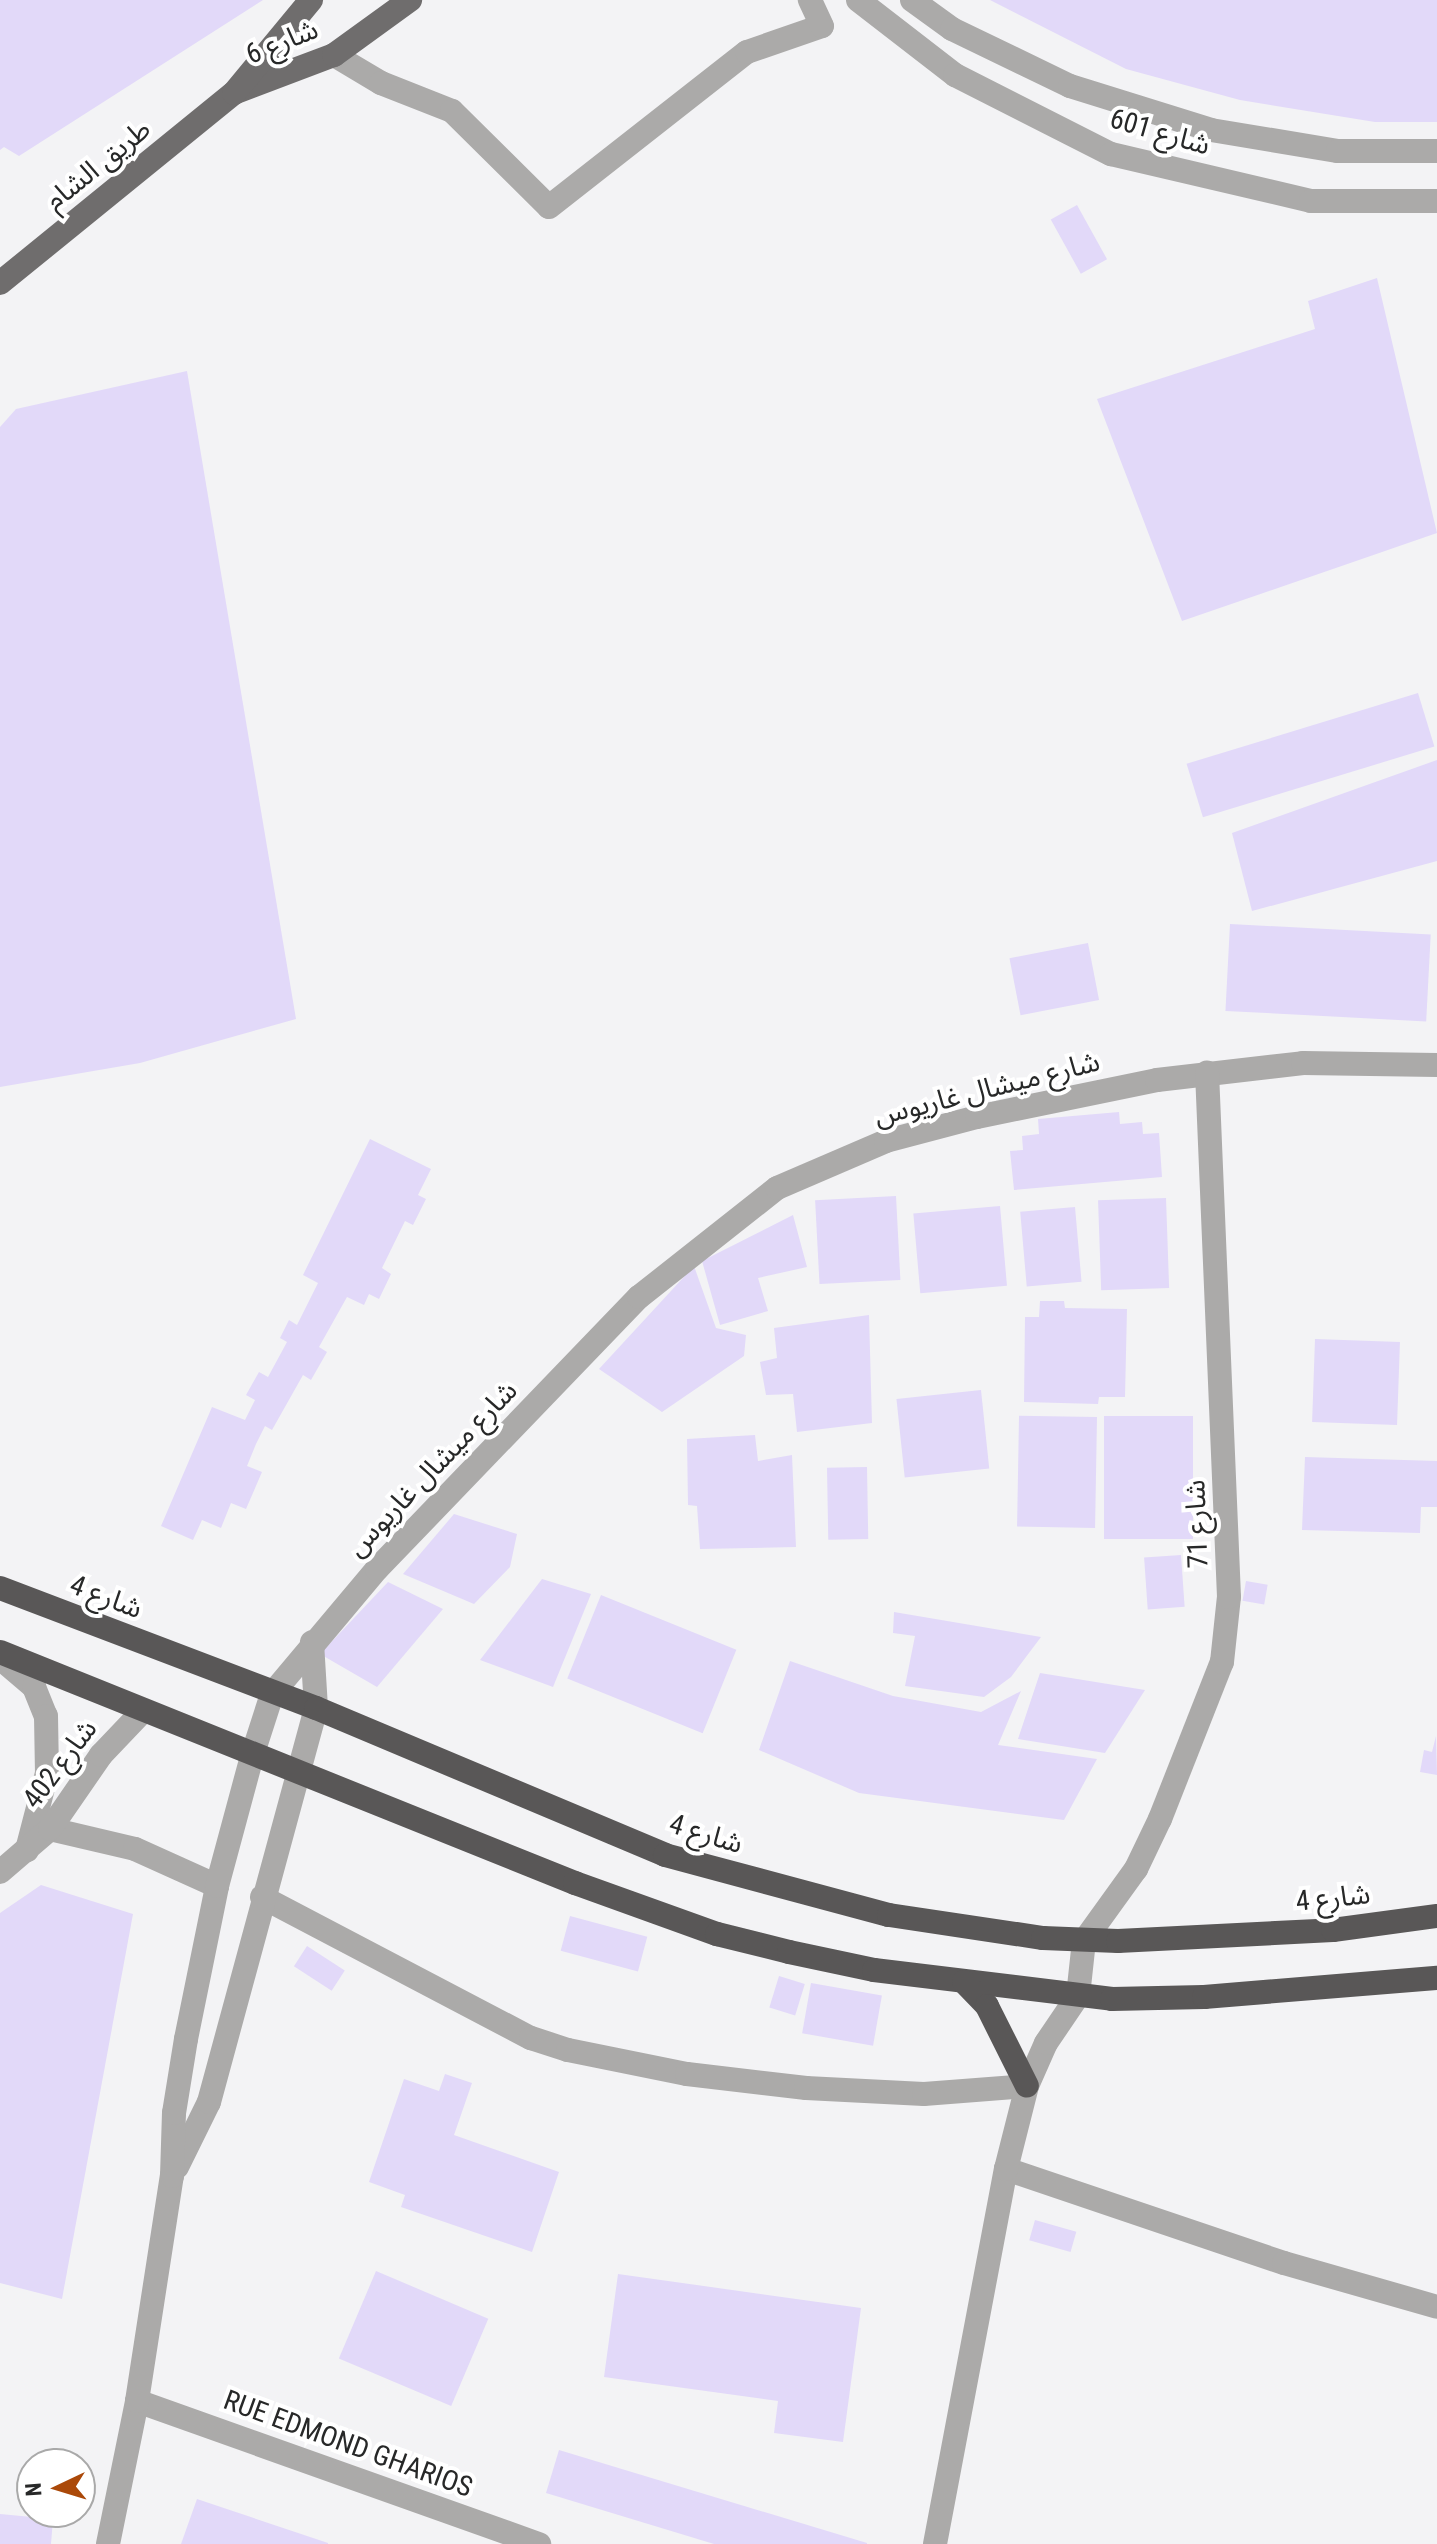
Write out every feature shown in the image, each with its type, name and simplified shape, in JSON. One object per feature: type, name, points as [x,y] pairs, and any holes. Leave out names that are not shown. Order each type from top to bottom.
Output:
[{"type":"highway","name":"شارع 4","points":[[0,1588],[272,1694],[316,1708],[665,1855],[889,1915],[1084,1941],[1333,1930],[1437,1916]]},
{"type":"highway","points":[[0,1655],[717,1934],[860,1967],[1078,1996],[1204,1997],[1437,1978]]},
{"type":"highway","points":[[964,1982],[987,2006],[1027,2086]]},
{"type":"main road","name":"شارع 6","points":[[234,93],[311,0]]},
{"type":"main road","name":"شارع 6","points":[[234,93],[334,55],[410,0]]},
{"type":"main road","name":"طريق الشام","points":[[0,283],[234,93]]},
{"type":"street","points":[[334,55],[381,83],[452,111],[549,207],[747,52],[822,26],[810,0]]},
{"type":"street","name":"شارع 601","points":[[858,0],[955,75],[1111,154],[1311,201],[1437,201]]},
{"type":"street","name":"شارع 601","points":[[912,0],[952,29],[1070,86],[1211,130],[1338,151],[1437,151]]},
{"type":"street","name":"شارع ميشال غاريوس","points":[[172,2176],[176,2098],[217,1886],[272,1694],[312,1642],[639,1297],[777,1188],[886,1141],[962,1121],[1207,1072],[1356,1061],[1437,1065]]},
{"type":"street","name":"شارع 71","points":[[1084,1941],[1142,1857],[1222,1662],[1229,1597],[1207,1072]]},
{"type":"street","points":[[108,2544],[137,2401],[172,2176],[209,2102],[296,1770],[316,1708],[312,1642]]},
{"type":"street","name":"شارع 402","points":[[0,1655],[34,1687],[46,1716],[47,1773],[27,1852]]},
{"type":"street","name":"شارع 402","points":[[0,1872],[27,1852],[50,1829],[101,1755],[142,1712]]},
{"type":"street","points":[[50,1829],[135,1849],[217,1886]]},
{"type":"street","points":[[262,1897],[531,2038],[568,2050],[687,2074],[806,2088],[924,2094],[1027,2086]]},
{"type":"street","points":[[935,2544],[1006,2169],[1027,2086],[1046,2043],[1078,1996],[1084,1941]]},
{"type":"street","points":[[1006,2169],[1284,2263],[1437,2307]]},
{"type":"street","name":"RUE EDMOND GHARIOS","points":[[137,2401],[539,2544]]},
{"type":"building","points":[[0,0],[263,0],[19,156],[4,147],[0,150]]},
{"type":"building","points":[[990,0],[1437,0],[1437,122],[1375,122],[1240,100],[1126,69]]},
{"type":"building","points":[[1077,205],[1107,259],[1081,274],[1051,220]]},
{"type":"building","points":[[1377,278],[1437,533],[1182,621],[1097,399],[1315,329],[1308,301]]},
{"type":"building","points":[[187,371],[296,1019],[140,1063],[0,1087],[0,427],[16,409]]},
{"type":"building","points":[[1418,693],[1434,747],[1203,817],[1187,764]]},
{"type":"building","points":[[1437,760],[1437,861],[1252,911],[1232,833]]},
{"type":"building","points":[[1230,924],[1431,935],[1426,1021],[1225,1011]]},
{"type":"building","points":[[1088,943],[1099,1000],[1021,1015],[1009,958]]},
{"type":"building","points":[[1119,1112],[1120,1124],[1142,1122],[1143,1134],[1159,1133],[1162,1177],[1014,1190],[1010,1151],[1023,1150],[1022,1136],[1039,1134],[1038,1119]]},
{"type":"building","points":[[370,1139],[431,1169],[418,1195],[426,1199],[413,1225],[405,1221],[382,1268],[391,1274],[379,1299],[369,1294],[364,1305],[347,1297],[319,1347],[327,1352],[311,1380],[303,1375],[272,1430],[265,1426],[247,1466],[262,1472],[246,1509],[231,1503],[221,1528],[202,1520],[193,1540],[161,1526],[212,1407],[245,1420],[255,1400],[246,1395],[259,1372],[268,1377],[287,1342],[280,1338],[289,1320],[297,1325],[318,1283],[303,1275]]},
{"type":"building","points":[[896,1196],[900,1280],[820,1284],[815,1200]]},
{"type":"building","points":[[1166,1198],[1169,1288],[1101,1290],[1098,1200]]},
{"type":"building","points":[[1000,1206],[1007,1286],[920,1293],[913,1214]]},
{"type":"building","points":[[1075,1207],[1082,1282],[1027,1287],[1020,1212]]},
{"type":"building","points":[[793,1215],[807,1267],[758,1278],[768,1311],[720,1325],[702,1261]]},
{"type":"building","points":[[694,1266],[716,1328],[746,1335],[744,1356],[662,1412],[599,1369]]},
{"type":"building","points":[[1040,1301],[1064,1301],[1065,1308],[1127,1309],[1125,1397],[1099,1397],[1098,1404],[1024,1402],[1025,1317],[1039,1317]]},
{"type":"building","points":[[869,1315],[872,1423],[797,1432],[793,1394],[766,1395],[760,1362],[777,1358],[774,1328]]},
{"type":"building","points":[[1315,1339],[1400,1342],[1397,1425],[1312,1422]]},
{"type":"building","points":[[981,1390],[989,1469],[905,1477],[896,1399]]},
{"type":"building","points":[[1019,1416],[1097,1417],[1095,1528],[1017,1527]]},
{"type":"building","points":[[1104,1416],[1193,1416],[1193,1539],[1104,1539]]},
{"type":"building","points":[[755,1435],[758,1461],[792,1455],[796,1547],[700,1549],[697,1506],[688,1505],[687,1439]]},
{"type":"building","points":[[1305,1457],[1437,1461],[1437,1507],[1421,1507],[1420,1533],[1302,1530]]},
{"type":"building","points":[[867,1467],[868,1539],[828,1540],[827,1468]]},
{"type":"building","points":[[454,1514],[517,1534],[510,1567],[474,1604],[403,1574]]},
{"type":"building","points":[[1181,1555],[1185,1607],[1148,1609],[1144,1558]]},
{"type":"building","points":[[542,1579],[591,1594],[553,1687],[480,1660]]},
{"type":"building","points":[[1246,1581],[1268,1585],[1264,1605],[1243,1601]]},
{"type":"building","points":[[388,1582],[443,1609],[377,1687],[320,1654]]},
{"type":"building","points":[[601,1595],[736,1650],[703,1733],[567,1678]]},
{"type":"building","points":[[894,1612],[1041,1637],[1011,1677],[984,1697],[905,1686],[915,1636],[893,1633]]},
{"type":"building","points":[[790,1661],[893,1696],[981,1712],[1021,1691],[998,1745],[1097,1759],[1064,1820],[859,1793],[759,1750]]},
{"type":"building","points":[[1040,1673],[1145,1690],[1105,1753],[1018,1739]]},
{"type":"building","points":[[1436,1736],[1437,1775],[1420,1772],[1424,1750],[1432,1752]]},
{"type":"building","points":[[41,1885],[133,1914],[62,2299],[0,2283],[0,1913]]},
{"type":"building","points":[[570,1916],[647,1937],[638,1971],[561,1951]]},
{"type":"building","points":[[307,1946],[345,1971],[332,1991],[294,1966]]},
{"type":"building","points":[[779,1976],[805,1984],[795,2015],[769,2008]]},
{"type":"building","points":[[811,1983],[882,1996],[873,2046],[802,2033]]},
{"type":"building","points":[[445,2074],[472,2083],[454,2135],[559,2172],[532,2252],[401,2207],[405,2195],[369,2182],[404,2079],[439,2091]]},
{"type":"building","points":[[1035,2220],[1076,2232],[1071,2252],[1029,2240]]},
{"type":"building","points":[[376,2271],[488,2319],[451,2406],[339,2358]]},
{"type":"building","points":[[618,2274],[861,2308],[843,2442],[774,2433],[778,2401],[604,2377]]},
{"type":"building","points":[[559,2450],[867,2544],[714,2544],[546,2493]]},
{"type":"building","points":[[197,2499],[328,2543],[328,2544],[181,2544]]},
{"type":"building","points":[[0,2514],[16,2516],[16,2528],[52,2528],[51,2544],[0,2544]]}]
